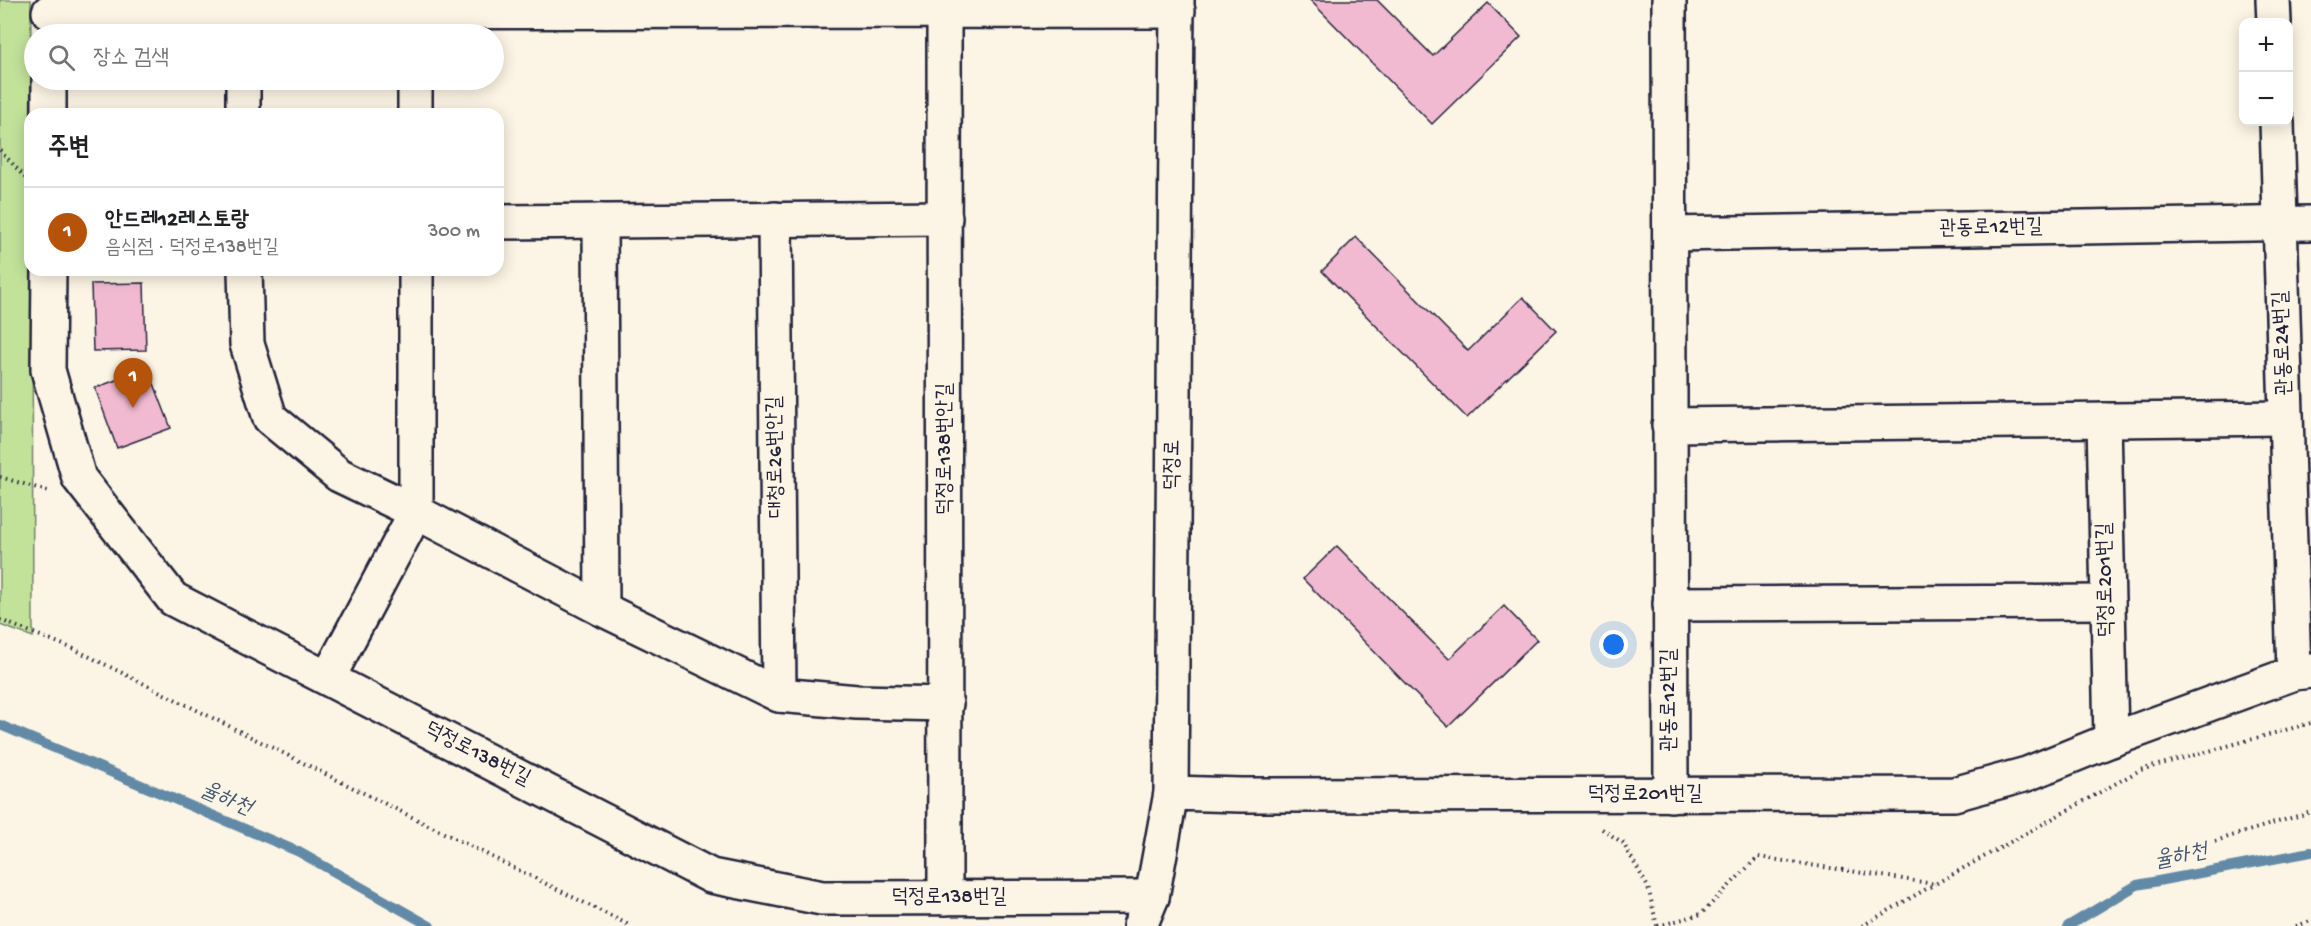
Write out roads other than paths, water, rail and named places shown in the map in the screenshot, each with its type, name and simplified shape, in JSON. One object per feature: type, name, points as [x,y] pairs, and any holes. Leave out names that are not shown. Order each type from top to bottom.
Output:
[{"type":"street","name":"관동로12번길","points":[[1669,0],[1671,795]]},
{"type":"street","points":[[2273,0],[2274,18]]},
{"type":"street","name":"덕정로138번안길","points":[[945,5],[945,897]]},
{"type":"street","points":[[49,16],[415,15],[601,6],[1178,5]]},
{"type":"street","name":"덕정로","points":[[1146,911],[1171,793],[1178,5]]},
{"type":"street","points":[[49,90],[49,108]]},
{"type":"street","points":[[243,90],[243,108]]},
{"type":"street","points":[[415,90],[415,108]]},
{"type":"street","name":"관동로24번길","points":[[2278,126],[2296,224],[2286,418],[2303,672]]},
{"type":"street","points":[[504,222],[945,218]]},
{"type":"street","name":"대청로26번안길","points":[[775,219],[779,695]]},
{"type":"street","points":[[600,221],[602,609]]},
{"type":"street","name":"관동로12번길","points":[[1671,234],[2296,224]]},
{"type":"street","name":"덕정로138번길","points":[[49,276],[48,370],[78,478],[173,599],[711,876],[822,898],[945,897],[1146,911]]},
{"type":"street","points":[[246,276],[247,344],[270,418],[339,475],[416,512],[602,609],[779,695],[857,702],[946,704]]},
{"type":"street","points":[[328,678],[416,512],[416,276]]},
{"type":"street","points":[[1669,425],[2286,418]]},
{"type":"street","name":"덕정로201번길","points":[[2104,420],[2111,740]]},
{"type":"street","points":[[1670,604],[2108,602]]},
{"type":"street","name":"덕정로201번길","points":[[1171,793],[1253,795],[1954,794],[2027,774],[2111,740],[2303,672]]},
{"type":"waterway","name":"율하천","points":[[0,725],[299,852],[430,926]]},
{"type":"waterway","name":"율하천","points":[[2068,926],[2137,885],[2311,852]]},
{"type":"place","name":"안드레12레스토랑","points":[[133,408]]}]
